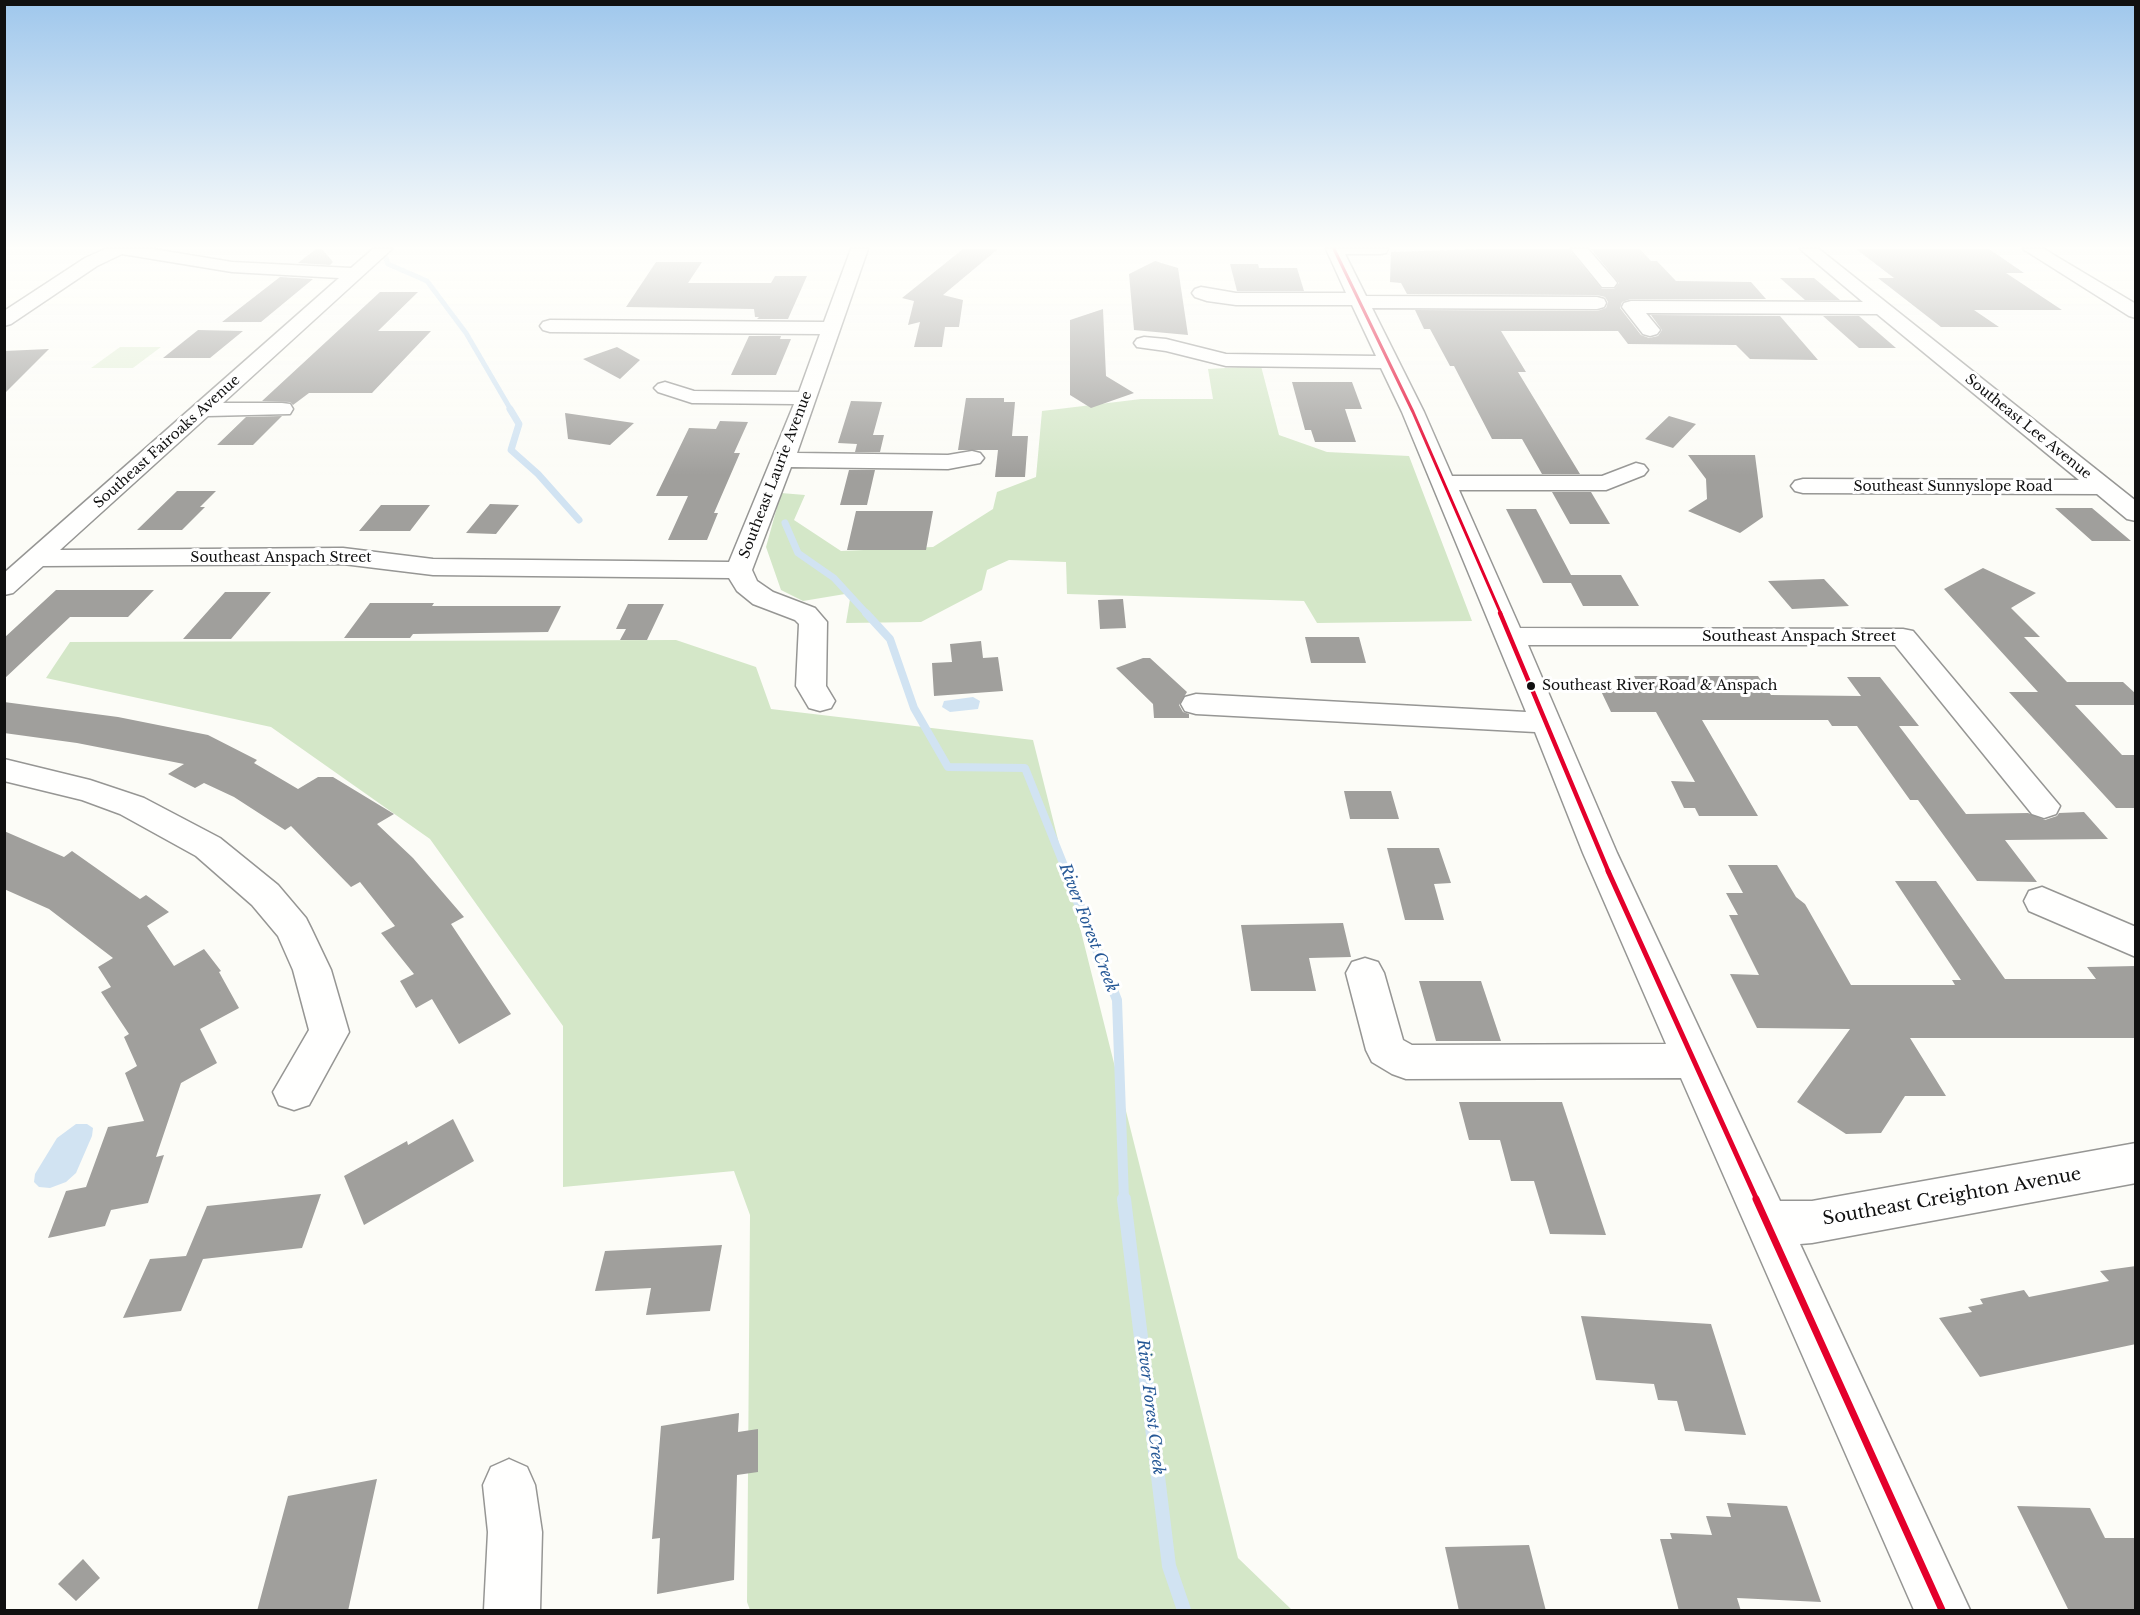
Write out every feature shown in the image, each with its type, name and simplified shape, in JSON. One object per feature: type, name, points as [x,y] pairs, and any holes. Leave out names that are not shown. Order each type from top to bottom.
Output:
[{"type":"street","name":"Southeast Fairoaks Avenue","points":[[4,587],[298,324]]},
{"type":"street","name":"Southeast Laurie Avenue","points":[[820,701],[811,686],[813,622],[805,614],[763,598],[746,585],[739,570],[807,398],[833,324]]},
{"type":"street","points":[[1371,324],[1445,483],[1600,853],[1942,1611]]},
{"type":"street","points":[[1645,324],[1650,330]]},
{"type":"street","name":"Southeast Lee Avenue","points":[[1902,324],[2136,514]]},
{"type":"street","points":[[550,326],[832,328]]},
{"type":"street","points":[[1144,343],[1166,345],[1226,360],[1389,362]]},
{"type":"street","points":[[664,388],[692,397],[807,398]]},
{"type":"street","points":[[203,410],[282,409]]},
{"type":"street","points":[[782,460],[948,462],[972,458]]},
{"type":"street","points":[[1445,483],[1606,483],[1636,470]]},
{"type":"street","name":"Southeast Sunnyslope Road","points":[[1803,486],[2102,487]]},
{"type":"street","name":"Southeast Anspach Street","points":[[38,558],[343,556],[432,567],[739,570]]},
{"type":"street","name":"Southeast Anspach Street","points":[[1510,636],[1903,637],[2044,806]]},
{"type":"street","points":[[1196,704],[1545,723]]},
{"type":"street","points":[[4,770],[90,791],[132,806],[208,847],[265,895],[293,928],[312,970],[329,1032],[294,1092]]},
{"type":"street","points":[[2042,901],[2136,943]]},
{"type":"street","points":[[1365,973],[1386,1050],[1406,1062],[1694,1061]]},
{"type":"street","name":"Southeast Creighton Avenue","points":[[1768,1223],[1812,1222],[2136,1162]]},
{"type":"street","points":[[509,1485],[515,1532],[512,1611]]},
{"type":"green space","points":[[120,347],[161,347],[133,368],[91,368]]},
{"type":"green space","points":[[1261,366],[1279,435],[1327,452],[1409,456],[1472,621],[1317,623],[1304,601],[1067,594],[1066,562],[1009,560],[987,570],[982,590],[921,622],[846,623],[851,593],[803,601],[781,590],[766,547],[781,493],[805,495],[794,520],[841,551],[933,547],[993,509],[997,492],[1036,477],[1042,411],[1141,399],[1213,399],[1208,369]]},
{"type":"green space","points":[[676,640],[756,667],[771,709],[1033,740],[1238,1558],[1292,1610],[750,1610],[747,1602],[750,1215],[734,1171],[563,1187],[563,1026],[430,839],[271,727],[46,678],[70,642]]},
{"type":"water","points":[[973,697],[980,701],[978,709],[950,712],[942,707],[944,701]]},
{"type":"water","points":[[76,1124],[87,1124],[93,1128],[92,1136],[76,1173],[66,1182],[50,1188],[39,1187],[34,1182],[35,1174],[57,1138]]},
{"type":"building","points":[[345,324],[385,324],[378,331],[431,331],[372,393],[309,393],[293,405],[290,402],[262,401]]},
{"type":"building","points":[[919,324],[959,324],[959,327],[945,327],[942,347],[914,347]]},
{"type":"building","points":[[1070,324],[1104,324],[1106,376],[1134,393],[1091,408],[1070,395]]},
{"type":"building","points":[[1133,324],[1186,324],[1188,335],[1134,330]]},
{"type":"building","points":[[1422,324],[1633,324],[1641,335],[1649,338],[1658,336],[1662,330],[1658,324],[1787,324],[1818,360],[1750,359],[1736,345],[1628,344],[1618,331],[1501,331],[1526,372],[1518,372],[1580,474],[1542,474],[1522,439],[1492,439],[1454,366],[1450,366],[1430,329],[1424,329]]},
{"type":"building","points":[[1832,324],[1869,324],[1896,348],[1859,348]]},
{"type":"building","points":[[1938,324],[1995,324],[1999,327],[1941,327]]},
{"type":"building","points":[[198,330],[243,331],[210,358],[163,358]]},
{"type":"building","points":[[749,336],[781,336],[780,339],[791,339],[776,375],[731,375]]},
{"type":"building","points":[[617,347],[640,360],[620,379],[583,359]]},
{"type":"building","points":[[49,349],[4,394],[4,351]]},
{"type":"building","points":[[1292,382],[1352,382],[1362,409],[1345,409],[1356,442],[1315,442],[1311,430],[1305,430]]},
{"type":"building","points":[[966,398],[1004,398],[1004,402],[1015,402],[1012,436],[1028,436],[1025,477],[995,477],[998,450],[958,450]]},
{"type":"building","points":[[851,401],[882,402],[873,435],[884,435],[880,452],[855,452],[857,444],[838,443]]},
{"type":"building","points":[[565,413],[634,423],[610,445],[568,439]]},
{"type":"building","points":[[282,416],[253,445],[217,445],[246,417]]},
{"type":"building","points":[[1669,416],[1696,424],[1673,448],[1645,439]]},
{"type":"building","points":[[720,421],[748,422],[734,453],[740,453],[714,513],[718,513],[707,540],[668,540],[688,496],[656,496],[689,428],[716,429]]},
{"type":"building","points":[[1688,455],[1755,455],[1763,517],[1740,533],[1688,511],[1707,499],[1706,479]]},
{"type":"building","points":[[849,470],[875,470],[867,505],[840,505]]},
{"type":"building","points":[[177,491],[216,491],[200,507],[205,507],[182,530],[137,530]]},
{"type":"building","points":[[1552,492],[1591,492],[1610,524],[1570,524]]},
{"type":"building","points":[[490,504],[519,505],[496,534],[466,533]]},
{"type":"building","points":[[381,505],[430,505],[410,531],[359,531]]},
{"type":"building","points":[[2055,508],[2092,508],[2131,541],[2092,541]]},
{"type":"building","points":[[1506,509],[1536,509],[1571,575],[1621,575],[1639,606],[1583,606],[1571,583],[1543,583]]},
{"type":"building","points":[[856,511],[933,511],[926,550],[847,550]]},
{"type":"building","points":[[1983,568],[2036,593],[2011,608],[2040,637],[2024,637],[2067,682],[2123,682],[2136,694],[2136,705],[2075,705],[2122,755],[2136,755],[2136,808],[2116,808],[2009,692],[2038,692],[1944,589]]},
{"type":"building","points":[[1824,579],[1849,606],[1792,609],[1768,581]]},
{"type":"building","points":[[56,590],[154,590],[128,617],[70,617],[4,679],[4,638]]},
{"type":"building","points":[[225,592],[271,592],[231,639],[183,639]]},
{"type":"building","points":[[1123,599],[1126,628],[1100,629],[1098,600]]},
{"type":"building","points":[[370,603],[434,603],[432,606],[561,606],[548,632],[413,634],[410,638],[344,638]]},
{"type":"building","points":[[628,604],[664,604],[647,640],[620,640],[626,629],[616,629]]},
{"type":"building","points":[[1305,637],[1359,637],[1366,663],[1311,663]]},
{"type":"building","points":[[981,641],[983,658],[998,657],[1003,691],[934,696],[932,663],[952,662],[950,644]]},
{"type":"building","points":[[1143,658],[1150,658],[1187,692],[1179,705],[1183,712],[1189,714],[1189,718],[1154,718],[1153,704],[1116,668]]},
{"type":"building","points":[[1634,676],[1758,676],[1771,695],[1861,696],[1847,677],[1880,677],[1919,726],[1899,726],[1966,814],[2028,813],[2045,820],[2059,813],[2084,812],[2108,839],[2005,840],[2037,882],[1977,881],[1918,800],[1910,800],[1857,726],[1832,726],[1828,720],[1702,720],[1758,816],[1699,816],[1695,808],[1684,808],[1671,781],[1695,782],[1656,712],[1611,712],[1600,689],[1641,690]]},
{"type":"building","points":[[4,702],[118,717],[208,735],[257,760],[254,763],[298,789],[318,777],[333,777],[394,814],[377,824],[413,858],[464,917],[451,924],[511,1014],[459,1044],[432,999],[416,1008],[400,981],[414,974],[381,933],[395,926],[360,882],[351,887],[291,826],[285,830],[234,797],[204,783],[195,788],[168,774],[184,764],[77,743],[4,733]]},
{"type":"building","points":[[1344,791],[1391,791],[1399,819],[1350,819]]},
{"type":"building","points":[[4,831],[64,857],[72,851],[140,899],[146,895],[169,912],[147,926],[174,966],[204,949],[221,971],[219,972],[239,1008],[200,1029],[217,1063],[181,1083],[156,1157],[164,1155],[148,1203],[111,1210],[105,1226],[48,1238],[66,1191],[86,1187],[108,1127],[144,1121],[125,1073],[137,1066],[124,1037],[129,1034],[101,992],[111,987],[98,967],[113,958],[49,909],[4,889]]},
{"type":"building","points":[[1387,848],[1439,848],[1451,883],[1434,884],[1444,920],[1405,920]]},
{"type":"building","points":[[1728,865],[1777,865],[1796,897],[1805,904],[1851,985],[1955,985],[1952,980],[1961,980],[1895,881],[1936,881],[2005,979],[2096,979],[2087,967],[2136,966],[2136,1038],[1910,1038],[1946,1096],[1905,1096],[1881,1133],[1846,1134],[1797,1102],[1850,1029],[1757,1028],[1730,974],[1759,975],[1729,915],[1738,915],[1726,893],[1743,893]]},
{"type":"building","points":[[1343,923],[1351,957],[1309,958],[1316,991],[1251,991],[1241,925]]},
{"type":"building","points":[[1419,981],[1481,981],[1501,1041],[1436,1041]]},
{"type":"building","points":[[1459,1102],[1562,1102],[1606,1235],[1550,1234],[1534,1181],[1511,1181],[1500,1140],[1469,1140]]},
{"type":"building","points":[[453,1119],[474,1161],[364,1225],[344,1176],[407,1141],[408,1145]]},
{"type":"building","points":[[321,1194],[302,1248],[203,1259],[181,1311],[123,1318],[150,1259],[186,1256],[207,1206]]},
{"type":"building","points":[[722,1245],[710,1311],[646,1315],[651,1288],[595,1291],[605,1251]]},
{"type":"building","points":[[2136,1266],[2136,1344],[1980,1377],[1939,1318],[1972,1312],[1968,1307],[1983,1304],[1980,1299],[2024,1290],[2029,1297],[2109,1281],[2100,1271]]},
{"type":"building","points":[[1581,1316],[1711,1324],[1746,1435],[1685,1431],[1677,1401],[1658,1400],[1654,1384],[1596,1380]]},
{"type":"building","points":[[739,1413],[738,1432],[758,1429],[758,1472],[737,1475],[734,1580],[657,1594],[660,1538],[652,1539],[661,1426]]},
{"type":"building","points":[[377,1479],[348,1611],[257,1611],[288,1496]]},
{"type":"building","points":[[1727,1503],[1787,1506],[1821,1602],[1737,1598],[1741,1611],[1679,1611],[1660,1539],[1672,1539],[1670,1533],[1712,1535],[1706,1516],[1731,1517]]},
{"type":"building","points":[[2017,1506],[2090,1508],[2105,1538],[2136,1538],[2136,1611],[2069,1611]]},
{"type":"building","points":[[1529,1545],[1546,1611],[1459,1611],[1445,1547]]},
{"type":"building","points":[[83,1559],[100,1578],[76,1601],[58,1584]]},
{"type":"waterway","name":"River Forest Creek","points":[[460,324],[511,410]]},
{"type":"waterway","name":"River Forest Creek","points":[[510,409],[519,424],[511,450],[538,474],[579,520]]},
{"type":"waterway","name":"River Forest Creek","points":[[785,523],[798,553],[834,578],[867,614]]},
{"type":"waterway","name":"River Forest Creek","points":[[866,613],[890,639],[914,708],[948,767],[1025,768],[1067,873]]},
{"type":"waterway","name":"River Forest Creek","points":[[1066,871],[1117,1000],[1124,1200]]},
{"type":"waterway","name":"River Forest Creek","points":[[1124,1199],[1169,1566],[1184,1610]]},
{"type":"transit line","points":[[1371,324],[1413,412],[1510,636],[1600,853],[1942,1610]]},
{"type":"place","name":"Southeast River Road & Anspach","points":[[1531,686]]}]
